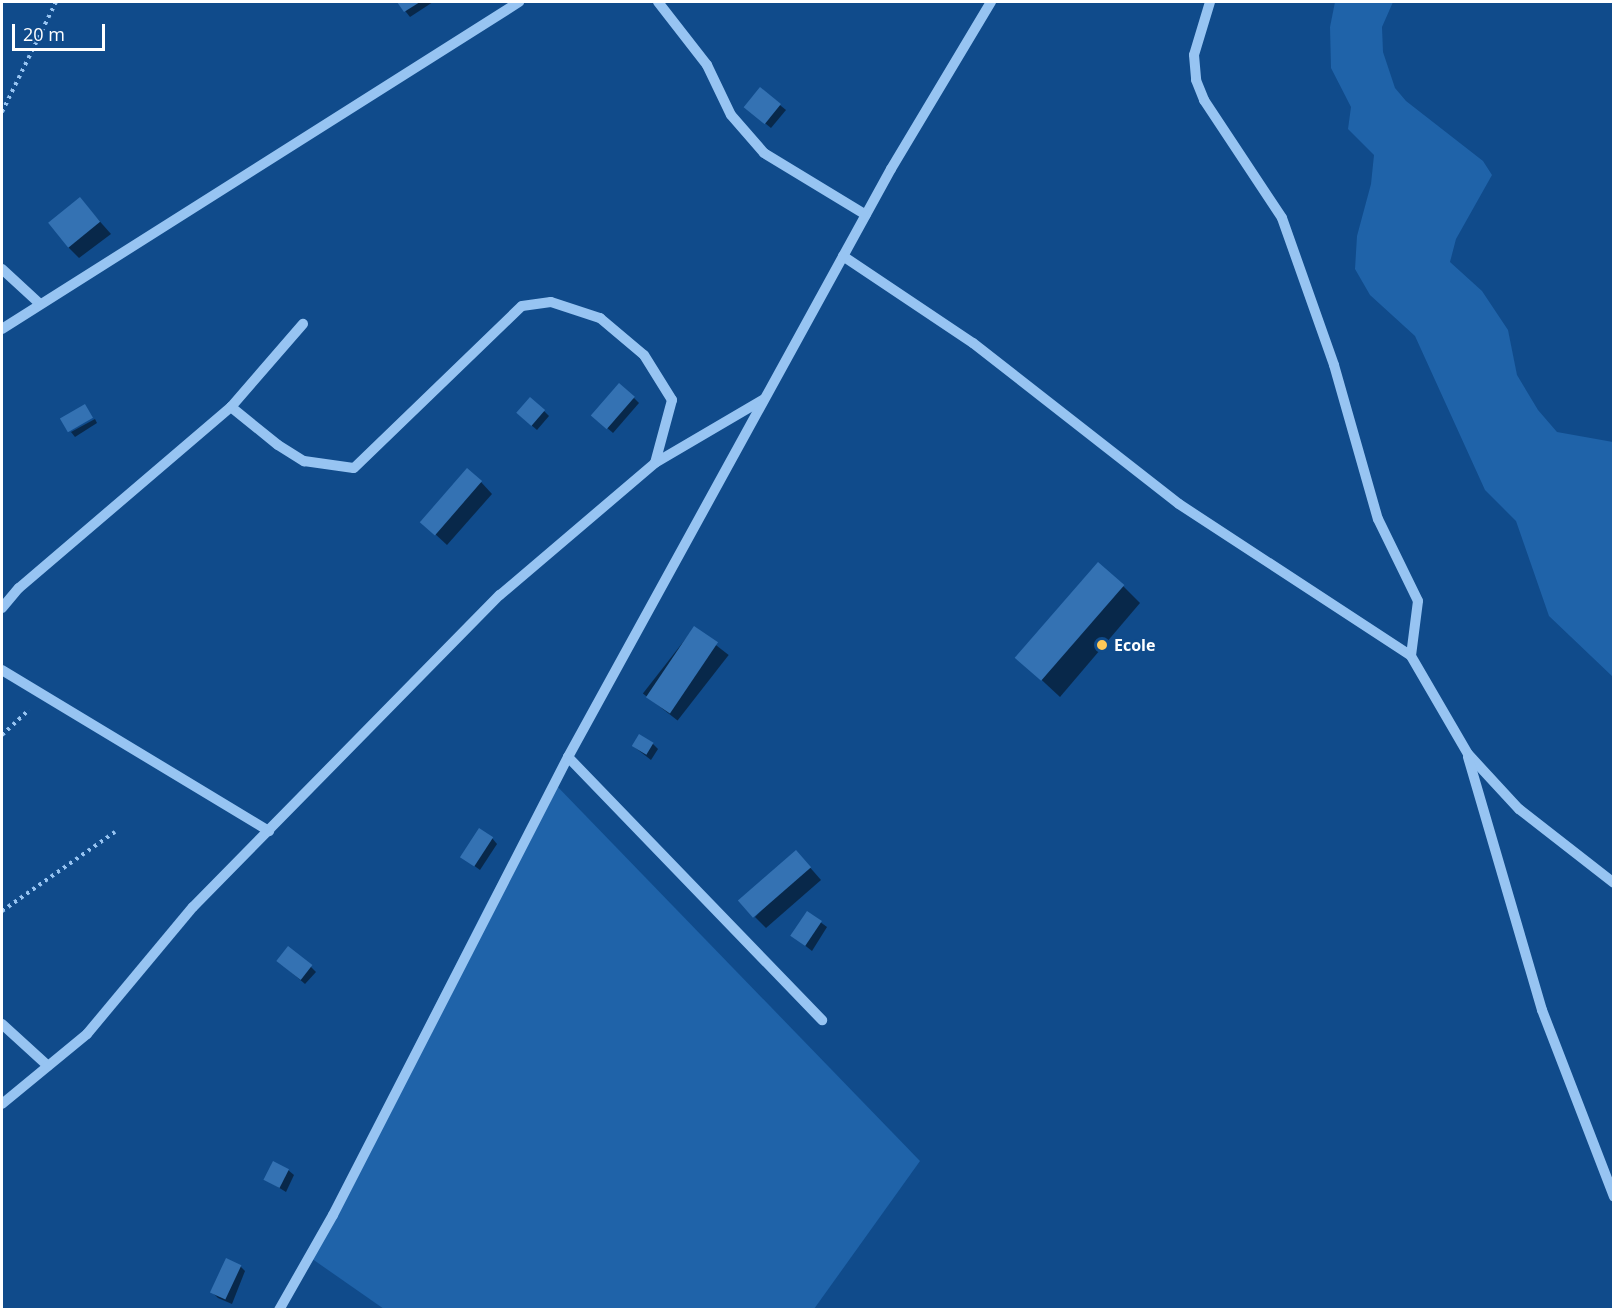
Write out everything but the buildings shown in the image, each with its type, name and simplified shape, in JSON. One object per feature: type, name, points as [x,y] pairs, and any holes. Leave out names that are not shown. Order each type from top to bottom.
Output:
[{"type":"street","points":[[2,329],[39,303],[519,2]]},
{"type":"street","points":[[658,2],[707,65],[731,115],[756,145],[866,215]]},
{"type":"street","points":[[279,1310],[333,1215],[568,757],[843,256],[991,2]]},
{"type":"street","points":[[1210,2],[1194,55],[1196,80],[1204,100],[1282,218],[1290,239],[1334,365],[1378,519],[1419,601],[1411,656]]},
{"type":"street","points":[[843,256],[973,344],[1179,504],[1411,656],[1468,754],[1519,809],[1614,883]]},
{"type":"street","points":[[2,269],[39,303]]},
{"type":"street","points":[[231,407],[278,445],[304,461],[354,468],[522,306],[551,302],[600,318],[644,355],[672,400],[655,463]]},
{"type":"street","points":[[2,608],[19,588],[231,407],[303,324]]},
{"type":"street","points":[[2,1104],[87,1034],[193,907],[500,595],[655,463],[764,398]]},
{"type":"street","points":[[2,670],[268,831]]},
{"type":"street","points":[[1468,754],[1542,1010],[1614,1197]]},
{"type":"street","points":[[568,757],[822,1020]]},
{"type":"street","points":[[2,1024],[48,1066]]},
{"type":"path","points":[[2,112],[56,2]]},
{"type":"path","points":[[2,735],[46,696]]},
{"type":"path","points":[[2,911],[115,832]]},
{"type":"shaded area","points":[[1335,2],[1393,2],[1382,27],[1383,52],[1395,88],[1406,101],[1483,161],[1492,175],[1456,239],[1450,262],[1482,291],[1508,330],[1517,375],[1538,410],[1557,432],[1613,442],[1613,677],[1549,616],[1516,521],[1485,490],[1415,336],[1370,295],[1355,269],[1357,236],[1371,184],[1374,155],[1348,129],[1351,107],[1331,68],[1330,27]]},
{"type":"shaded area","points":[[553,782],[920,1161],[814,1309],[384,1309],[308,1256],[486,905]]},
{"type":"place","name":"Ecole","points":[[1102,645]]}]
